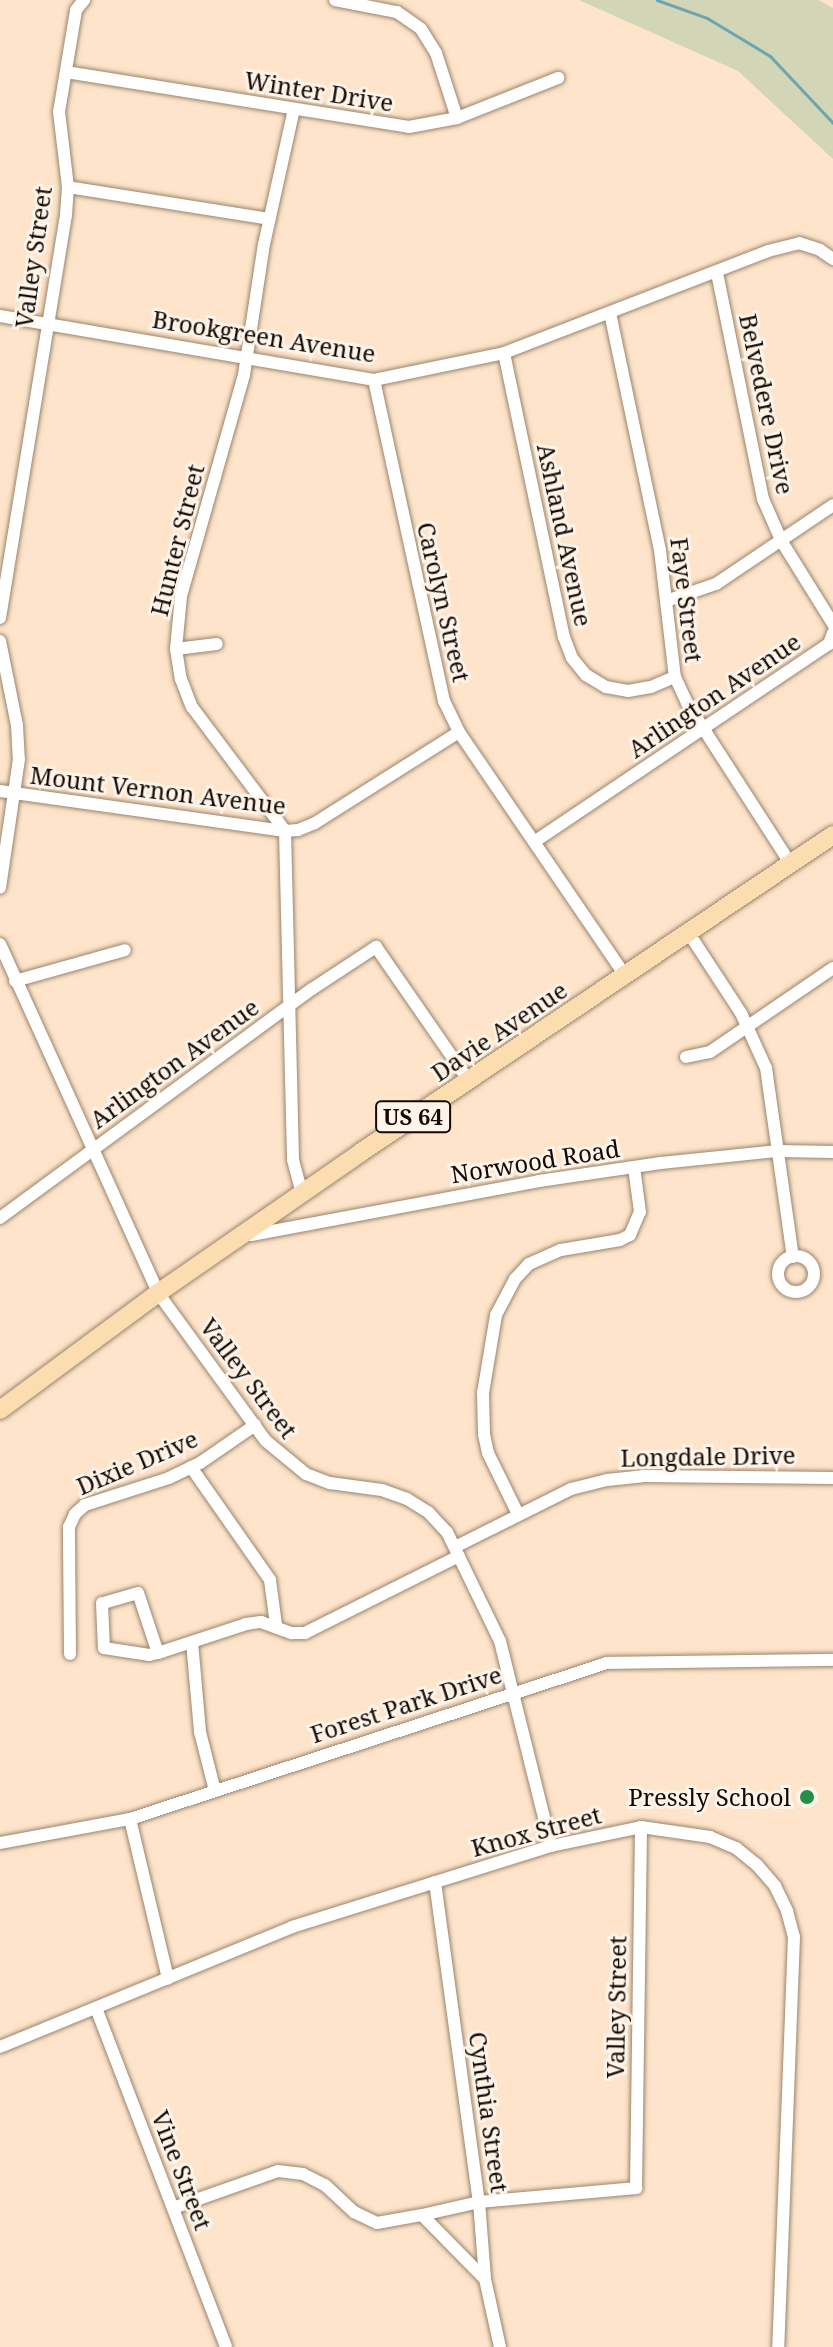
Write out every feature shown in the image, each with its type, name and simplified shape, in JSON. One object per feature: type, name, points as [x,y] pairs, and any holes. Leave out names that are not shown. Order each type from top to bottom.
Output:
[{"type":"main road","name":"Davie Avenue","points":[[0,1410],[158,1293],[302,1193],[833,835]]},
{"type":"street","name":"Valley Street","points":[[0,618],[68,187],[59,128],[76,10],[84,0]]},
{"type":"street","points":[[335,0],[397,12],[421,29],[436,53],[457,118]]},
{"type":"street","name":"Winter Drive","points":[[66,72],[409,127],[457,118],[558,78]]},
{"type":"street","name":"Hunter Street","points":[[285,831],[192,707],[181,679],[176,649],[181,596],[244,375],[269,219],[294,109]]},
{"type":"street","points":[[68,187],[269,219]]},
{"type":"street","name":"Brookgreen Avenue","points":[[0,316],[374,380],[504,353],[768,251],[799,243],[820,250],[833,259]]},
{"type":"street","name":"Belvedere Drive","points":[[717,273],[763,499],[782,542],[833,624]]},
{"type":"street","name":"Faye Street","points":[[610,313],[656,531],[675,677],[703,728],[790,863]]},
{"type":"street","name":"Ashland Avenue","points":[[504,353],[564,637],[572,658],[586,675],[606,687],[628,691],[651,687],[675,677]]},
{"type":"street","name":"Carolyn Street","points":[[374,380],[434,668],[444,701],[459,732],[625,975]]},
{"type":"street","points":[[666,601],[716,584],[833,505]]},
{"type":"street","name":"Arlington Avenue","points":[[534,842],[829,644],[833,633]]},
{"type":"street","points":[[0,641],[17,725],[19,759],[0,888]]},
{"type":"street","points":[[176,649],[217,644]]},
{"type":"street","name":"Mount Vernon Avenue","points":[[0,791],[285,831],[315,823],[459,732]]},
{"type":"street","points":[[285,831],[293,1160],[302,1193]]},
{"type":"street","points":[[688,932],[749,1028],[766,1068],[793,1257]]},
{"type":"street","name":"Valley Street","points":[[0,944],[91,1151],[158,1293],[255,1425],[284,1460],[306,1474],[330,1483],[382,1490],[407,1499],[429,1513],[447,1532],[500,1641],[515,1691],[551,1846]]},
{"type":"street","name":"Arlington Avenue","points":[[0,1218],[289,1006],[376,947],[468,1080]]},
{"type":"street","points":[[15,981],[125,950]]},
{"type":"street","points":[[686,1057],[710,1052],[833,968]]},
{"type":"street","name":"Norwood Road","points":[[248,1231],[251,1235],[539,1181],[634,1167],[778,1151],[833,1152]]},
{"type":"street","points":[[518,1514],[488,1453],[484,1434],[483,1393],[496,1315],[515,1279],[529,1264],[561,1250],[620,1240],[630,1235],[640,1212],[634,1167]]},
{"type":"street","name":"Dixie Drive","points":[[70,1654],[69,1527],[75,1514],[85,1505],[191,1467],[255,1425]]},
{"type":"street","points":[[191,1467],[270,1580],[276,1625]]},
{"type":"street","name":"Longdale Drive","points":[[158,1653],[246,1624],[276,1625],[292,1633],[305,1633],[457,1552],[518,1514],[571,1489],[607,1480],[643,1476],[833,1478]]},
{"type":"street","points":[[138,1593],[158,1653],[104,1648],[102,1603],[138,1593]]},
{"type":"street","points":[[192,1642],[200,1732],[215,1791]]},
{"type":"street","name":"Forest Park Drive","points":[[0,1843],[130,1819],[607,1663],[833,1660]]},
{"type":"street","points":[[130,1819],[168,1979]]},
{"type":"street","name":"Valley Street","points":[[479,2202],[636,2188],[641,1827]]},
{"type":"street","name":"Knox Street","points":[[0,2047],[292,1927],[551,1846],[641,1827],[680,1830],[736,1848],[759,1867],[775,1886],[787,1911],[794,1937],[778,2347]]},
{"type":"street","name":"Cynthia Street","points":[[435,1882],[479,2202],[485,2279],[500,2347]]},
{"type":"street","name":"Vine Street","points":[[96,2008],[226,2347]]},
{"type":"street","points":[[173,2208],[278,2171],[303,2174],[325,2185],[354,2212],[377,2223],[479,2202]]},
{"type":"street","points":[[422,2215],[485,2279]]},
{"type":"green space","points":[[579,0],[818,0],[833,8],[833,159],[738,71]]},
{"type":"waterway","points":[[657,0],[707,18],[770,56],[833,123]]},
{"type":"place","name":"Pressly School","points":[[807,1797]]}]
